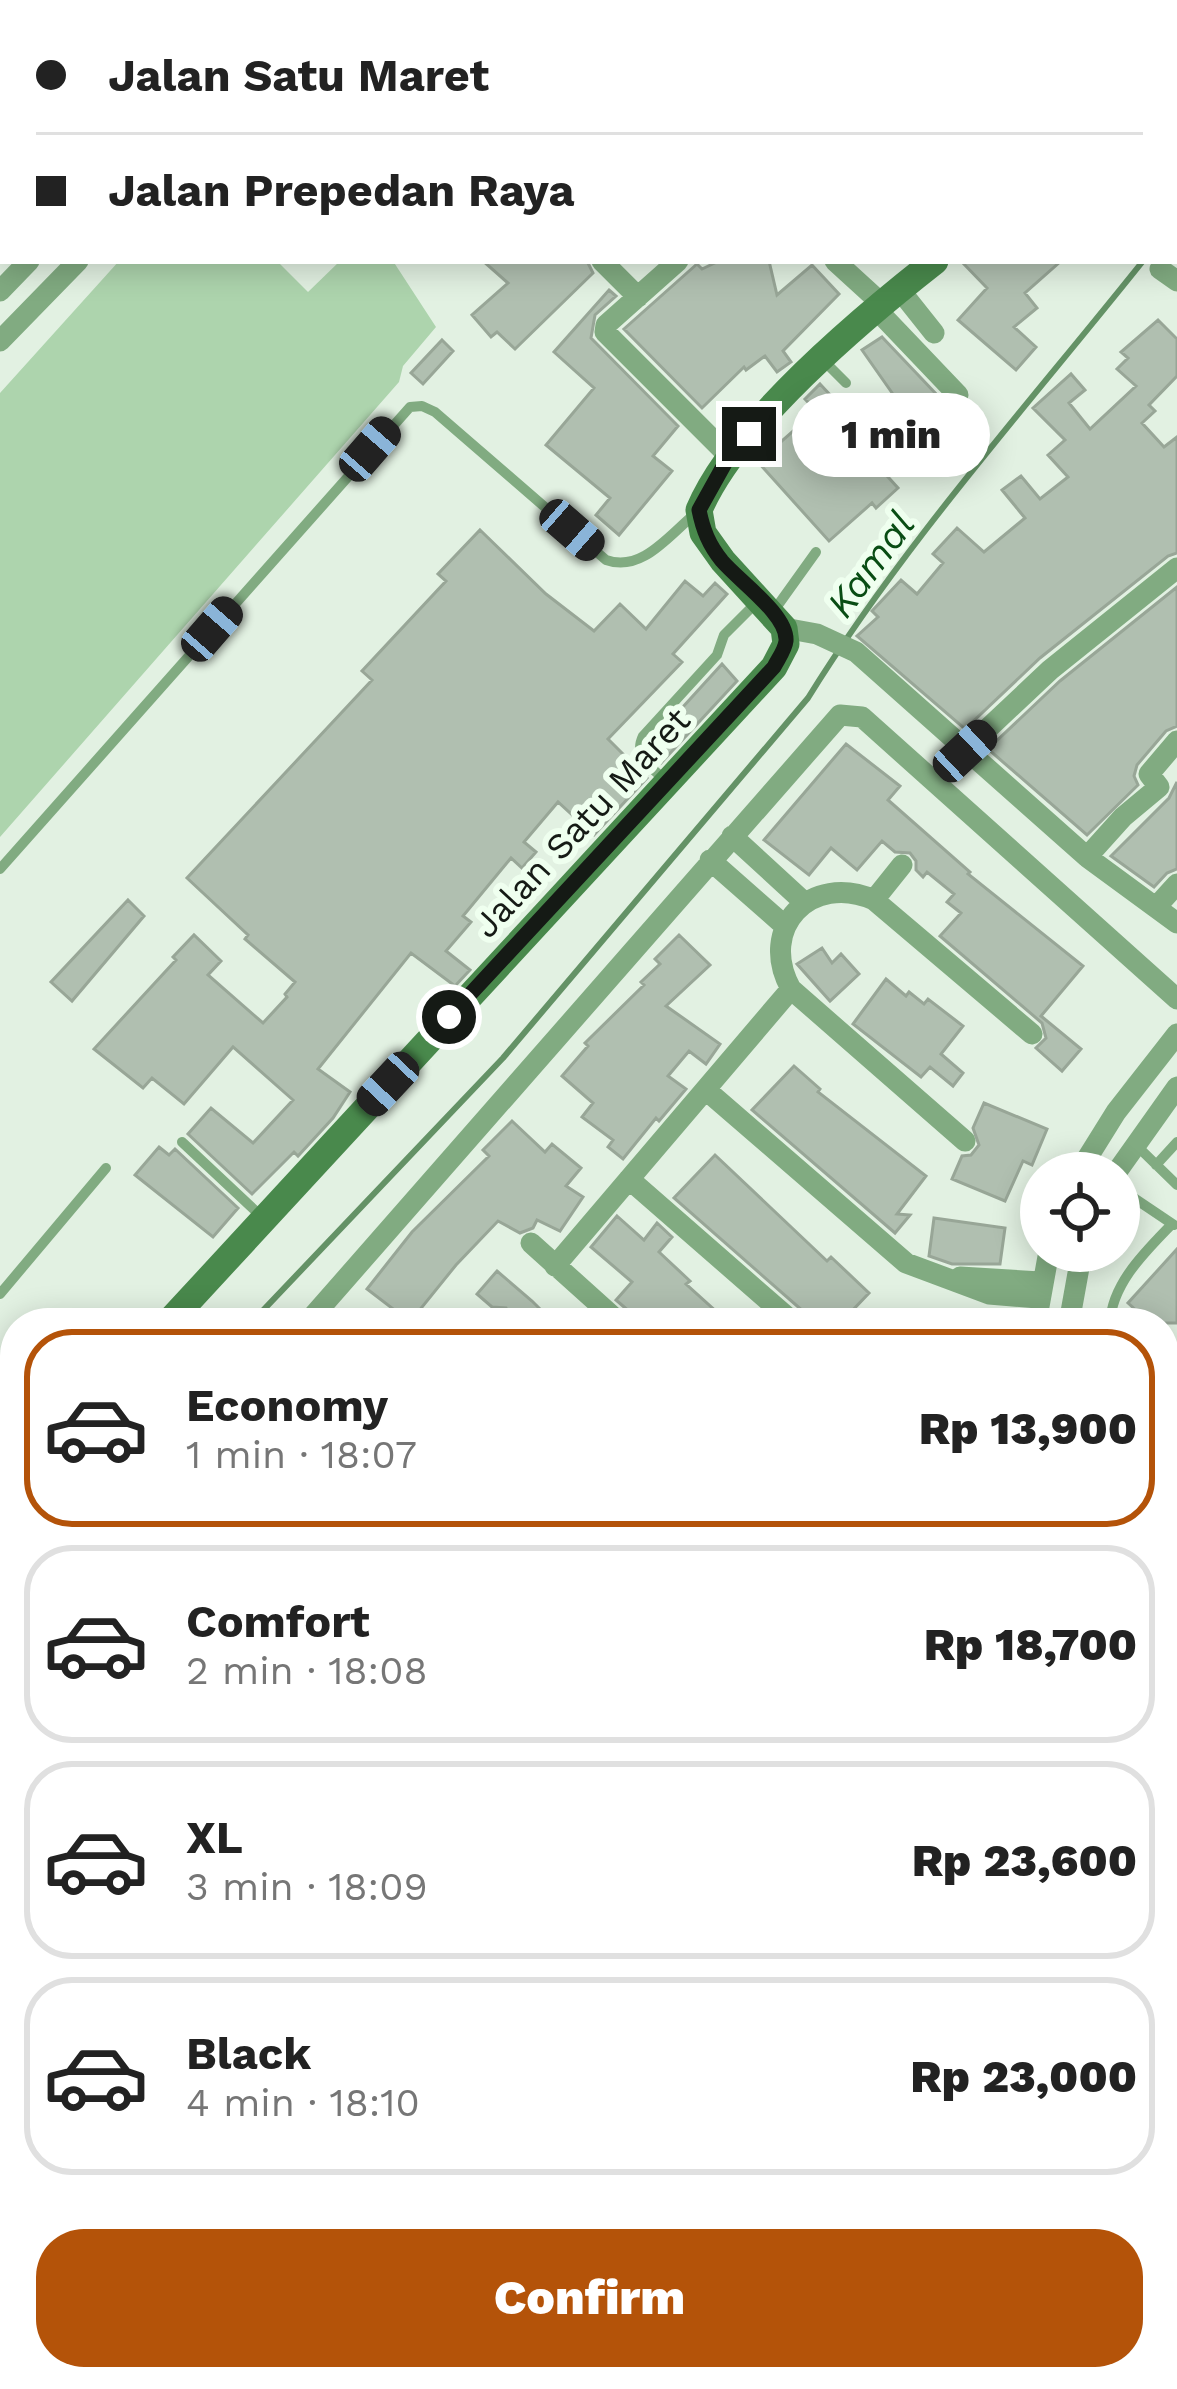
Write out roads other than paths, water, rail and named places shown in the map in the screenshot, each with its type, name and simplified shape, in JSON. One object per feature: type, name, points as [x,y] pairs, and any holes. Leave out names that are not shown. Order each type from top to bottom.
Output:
[{"type":"street","points":[[0,291],[26,264]]},
{"type":"street","points":[[0,341],[75,264]]},
{"type":"street","points":[[605,264],[638,297]]},
{"type":"street","points":[[675,264],[604,328],[729,456]]},
{"type":"street","points":[[840,264],[934,333]]},
{"type":"street","points":[[930,264],[885,300],[729,456],[699,510],[703,533],[772,613],[856,652],[1087,857],[1177,923]]},
{"type":"street","points":[[885,300],[958,395]]},
{"type":"street","points":[[965,751],[1050,670],[1177,568]]},
{"type":"street","name":"Jalan Satu Maret","points":[[182,1308],[774,667],[786,644],[772,613]]},
{"type":"street","points":[[329,1308],[710,860],[831,721],[846,713],[859,714],[1177,999]]},
{"type":"street","points":[[1087,857],[1123,817],[1159,788],[1149,774],[1177,741]]},
{"type":"street","points":[[732,836],[805,903]]},
{"type":"street","points":[[710,860],[785,926]]},
{"type":"street","points":[[874,900],[902,865]]},
{"type":"street","points":[[1157,906],[1177,884]]},
{"type":"street","points":[[965,1141],[791,989],[779,958],[785,926],[805,903],[839,891],[874,900],[1032,1034]]},
{"type":"street","points":[[555,1266],[791,989]]},
{"type":"street","points":[[1091,1152],[1177,1034]]},
{"type":"street","points":[[1130,1152],[1177,1087]]},
{"type":"street","points":[[706,1090],[906,1263],[989,1294],[1039,1290]]},
{"type":"street","points":[[629,1179],[777,1308]]},
{"type":"street","points":[[531,1244],[603,1308]]},
{"type":"street","points":[[1037,1308],[1043,1272]]},
{"type":"street","points":[[1072,1308],[1078,1272]]},
{"type":"lane","points":[[823,360],[846,383]]},
{"type":"lane","points":[[0,869],[410,407],[435,412],[606,560],[618,565],[630,566],[641,559],[699,510]]},
{"type":"lane","points":[[667,782],[640,757],[643,736],[717,655],[724,635],[772,613],[816,551]]},
{"type":"lane","points":[[182,1142],[263,1218]]},
{"type":"lane","points":[[1156,1165],[1177,1142]]},
{"type":"lane","points":[[1135,1144],[1177,1185]]},
{"type":"lane","points":[[0,1294],[106,1168]]},
{"type":"lane","points":[[1111,1308],[1136,1263],[1175,1225],[1140,1202]]},
{"type":"waterway","name":"Kamal","points":[[265,1308],[503,1058],[808,698],[926,529],[1141,264]]}]
